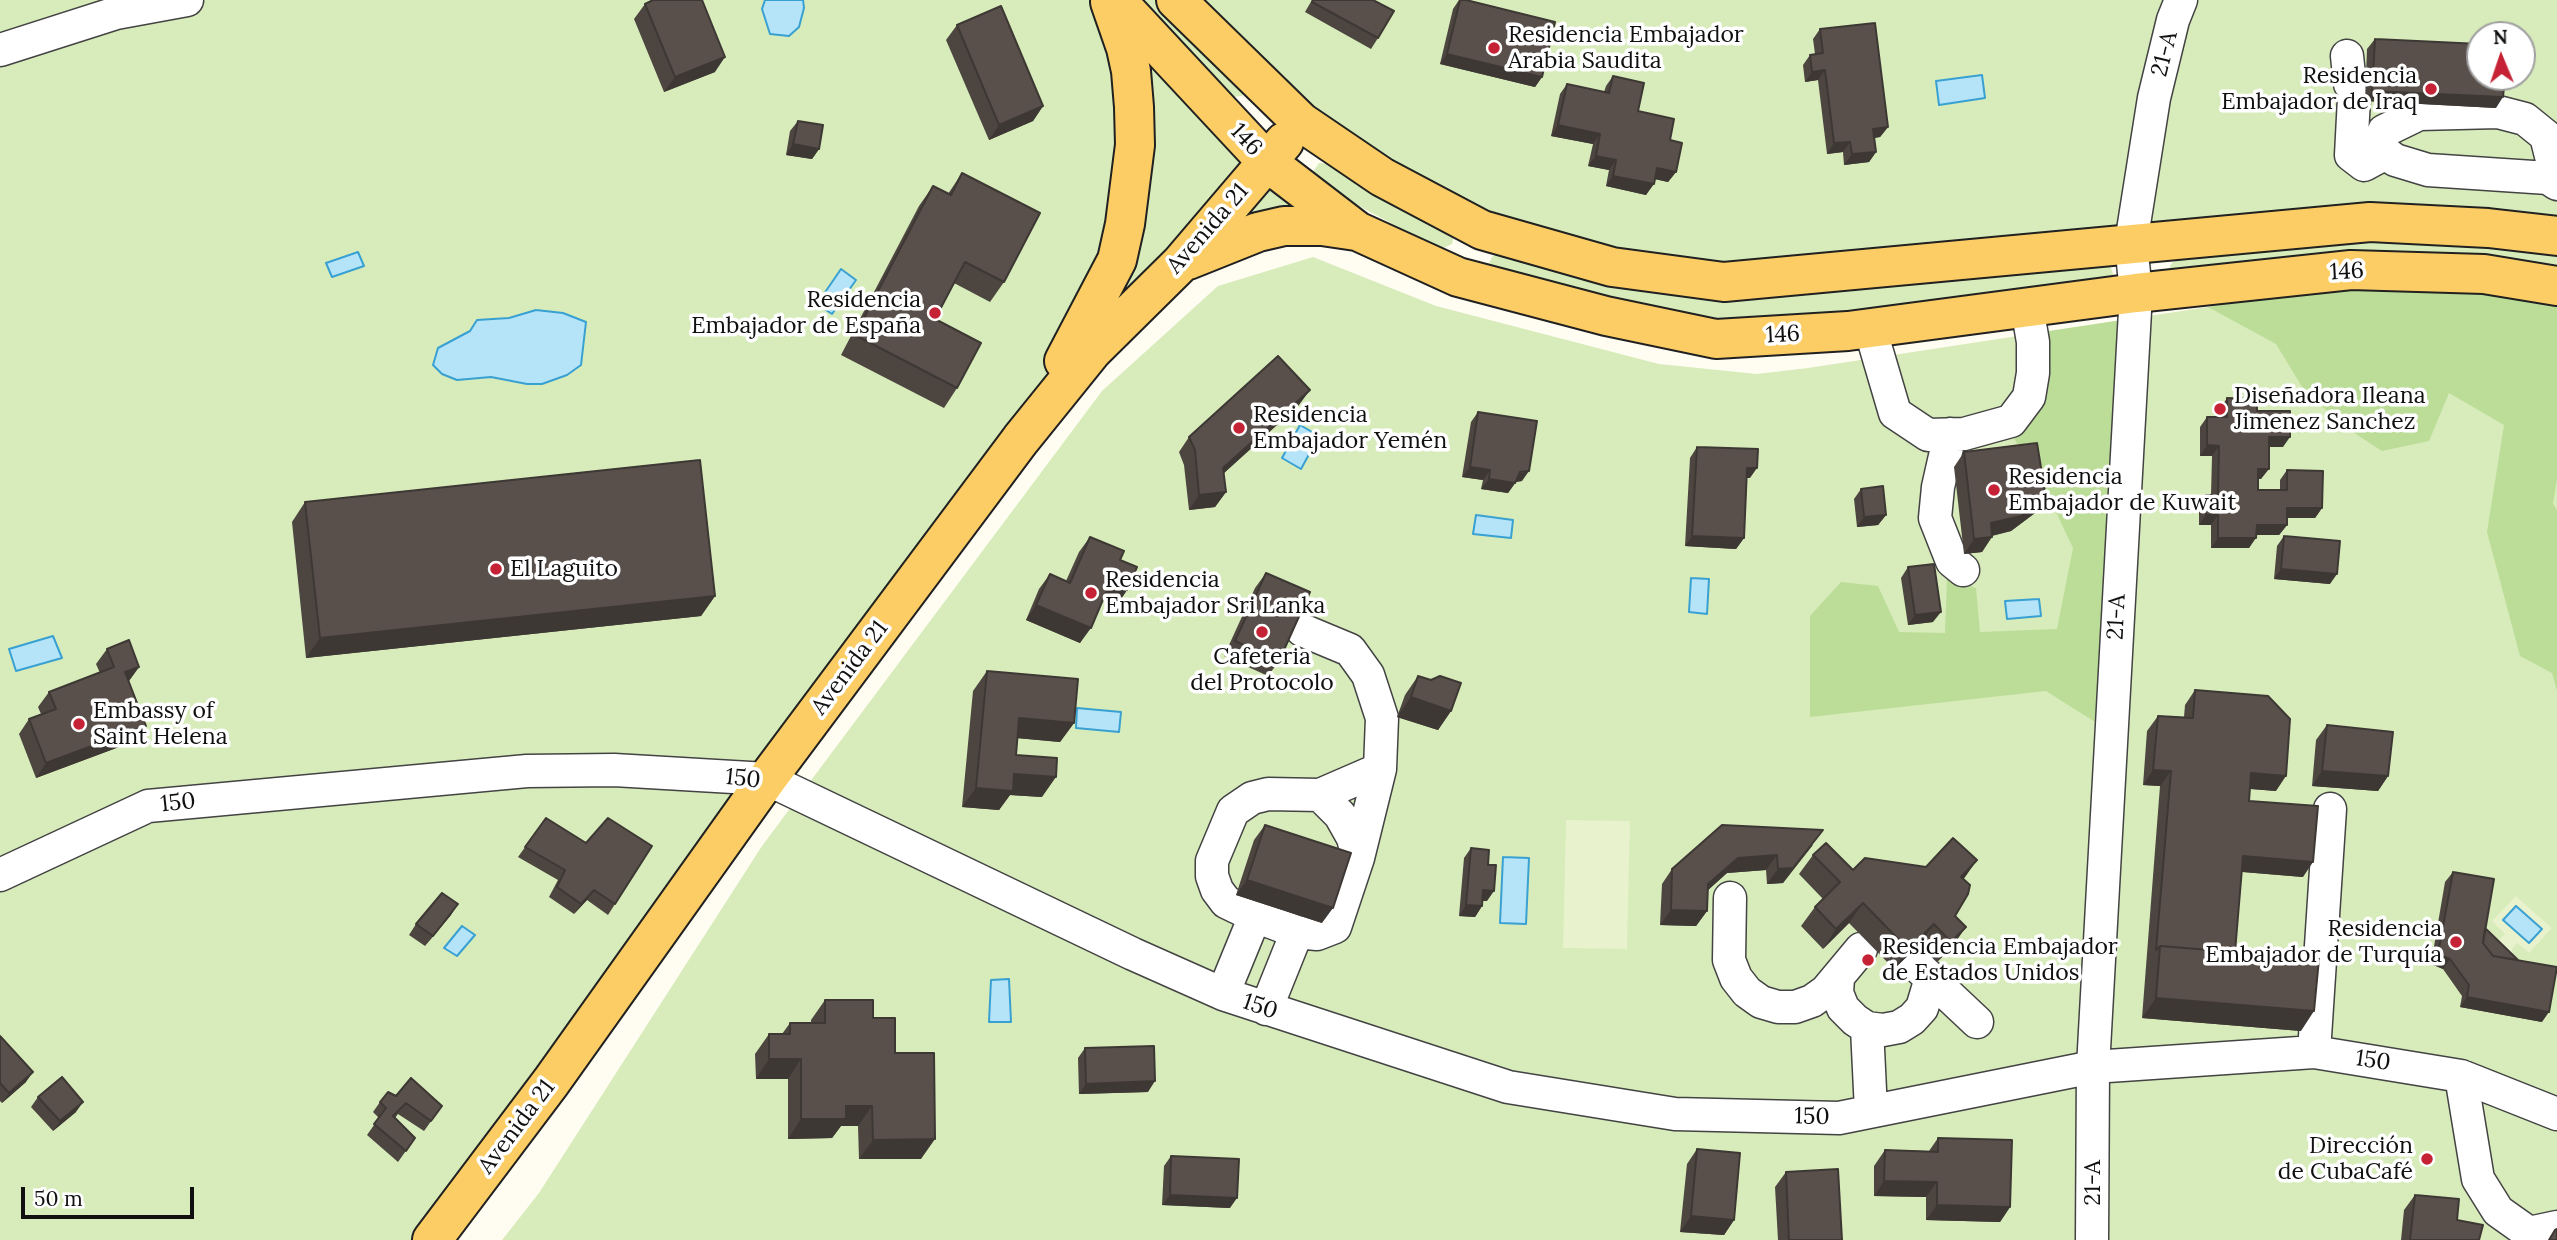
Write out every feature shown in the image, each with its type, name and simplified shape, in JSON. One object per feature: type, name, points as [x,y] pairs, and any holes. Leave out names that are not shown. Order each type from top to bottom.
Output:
[{"type":"main road","points":[[1021,439],[1103,291],[1117,260],[1125,224],[1135,145],[1134,107],[1126,48],[1110,0]]},
{"type":"main road","name":"146","points":[[1116,0],[1267,162],[1357,231],[1458,277],[1606,316],[1716,339],[1870,328],[2136,293],[2351,270],[2484,274],[2557,286]]},
{"type":"main road","name":"146","points":[[1176,0],[1301,122],[1381,177],[1482,230],[1612,267],[1724,282],[2370,222],[2488,228],[2557,236]]},
{"type":"main road","name":"Avenida 21","points":[[432,1240],[551,1082],[767,779],[1021,439],[1092,351],[1180,264],[1301,122]]},
{"type":"main road","points":[[1180,264],[1258,232],[1284,226],[1322,226],[1357,231]]},
{"type":"main road","points":[[1458,277],[1482,230]]},
{"type":"street","points":[[0,50],[116,13],[187,0]]},
{"type":"street","name":"21-A","points":[[2092,1240],[2093,1067],[2136,293],[2131,243],[2154,98],[2173,20],[2181,0]]},
{"type":"street","points":[[2354,79],[2364,130],[2385,145],[2395,160],[2428,170],[2510,174],[2547,178],[2557,182]]},
{"type":"street","points":[[2385,145],[2384,131],[2419,114],[2498,112],[2525,119],[2546,136],[2557,182]]},
{"type":"street","points":[[2557,217],[2557,236]]},
{"type":"street","points":[[1870,328],[1895,413],[1928,435],[1964,434],[2011,421],[2029,397],[2033,373],[2033,342],[2027,307]]},
{"type":"street","points":[[1950,434],[1938,487],[1936,518],[1952,561],[1963,570]]},
{"type":"street","points":[[1301,631],[1350,650],[1368,676],[1382,719],[1380,769],[1358,858],[1335,927],[1317,934],[1297,932],[1226,902],[1217,890],[1212,876],[1212,861],[1233,811],[1252,798],[1268,794],[1320,794],[1380,769]]},
{"type":"street","name":"150","points":[[0,875],[148,806],[527,771],[614,770],[767,779],[1133,954],[1223,994],[1508,1087],[1675,1114],[1839,1118],[2093,1067],[2314,1052],[2461,1076],[2557,1114]]},
{"type":"street","points":[[1320,794],[1340,815],[1353,838],[1358,858]]},
{"type":"street","points":[[2314,1052],[2330,809]]},
{"type":"street","points":[[1730,898],[1729,960],[1736,978],[1746,992],[1761,1002],[1778,1007],[1795,1007],[1812,1001],[1838,978],[1861,949]]},
{"type":"street","points":[[1223,994],[1255,916]]},
{"type":"street","points":[[1266,1009],[1297,932]]},
{"type":"street","points":[[1838,978],[1837,993],[1843,1008],[1867,1028],[1883,1030],[1899,1027],[1912,1020],[1928,995],[1921,969],[1977,1022]]},
{"type":"street","points":[[1867,1028],[1871,1111]]},
{"type":"street","points":[[2461,1076],[2478,1179],[2498,1211],[2529,1233],[2557,1227]]},
{"type":"green space","name":"El Laguito","points":[[0,0],[1116,0],[1267,162],[1092,351],[433,1240],[0,1240]]},
{"type":"green space","points":[[1139,0],[1160,0],[1245,92],[1242,96],[1232,97]]},
{"type":"green space","points":[[1176,0],[2557,0],[2557,236],[2488,228],[1724,282],[1612,267],[1381,177]]},
{"type":"green space","points":[[1319,163],[1334,164],[1454,234],[1452,244],[1443,248],[1432,245],[1316,183],[1312,173]]},
{"type":"green space","points":[[1272,184],[1311,213],[1231,227]]},
{"type":"green space","points":[[2386,239],[2557,250],[2557,272],[2170,274],[2170,266],[2176,258]]},
{"type":"green space","points":[[1499,252],[1655,289],[2109,263],[2114,276],[2110,282],[2090,287],[1738,323],[1685,319],[1493,272],[1489,264],[1492,257]]},
{"type":"green space","points":[[1313,257],[1436,306],[1659,364],[1757,374],[2339,287],[2557,299],[2557,1240],[502,1240],[539,1193],[762,846],[1102,391],[1218,286]]},
{"type":"green space","points":[[2339,287],[2478,290],[2557,299],[2557,479],[2553,504],[2557,510],[2557,691],[2552,673],[2520,656],[2487,532],[2504,425],[2449,393],[2429,441],[2382,451],[2345,427],[2304,390],[2276,344],[2208,307]]},
{"type":"green space","points":[[2122,320],[2100,725],[2046,691],[1810,717],[1810,616],[1841,582],[1878,586],[1899,632],[1945,633],[1947,578],[1976,588],[1980,632],[2057,629],[2073,548],[2047,493],[2009,430],[2038,402],[2049,331]]},
{"type":"green space","points":[[1566,820],[1630,821],[1627,949],[1563,948]]},
{"type":"green space","points":[[2516,896],[2552,928],[2529,953],[2517,943],[2512,949],[2512,963],[2491,942],[2499,940],[2505,934],[2492,921]]},
{"type":"water","points":[[765,0],[803,0],[804,8],[799,27],[789,36],[770,34],[762,9]]},
{"type":"water","points":[[1982,75],[1985,98],[1939,105],[1936,81]]},
{"type":"water","points":[[358,252],[364,266],[332,277],[326,263]]},
{"type":"water","points":[[841,269],[856,280],[832,314],[817,304]]},
{"type":"water","points":[[536,310],[563,313],[586,322],[581,365],[567,375],[542,384],[491,377],[457,380],[442,374],[433,365],[438,348],[470,331],[477,320],[509,318]]},
{"type":"water","points":[[1300,425],[1319,436],[1301,469],[1282,458]]},
{"type":"water","points":[[1476,515],[1513,520],[1511,538],[1473,534]]},
{"type":"water","points":[[1691,578],[1709,579],[1707,614],[1689,612]]},
{"type":"water","points":[[2039,599],[2041,616],[2007,619],[2005,601]]},
{"type":"water","points":[[53,636],[62,658],[16,671],[9,649]]},
{"type":"water","points":[[1077,708],[1121,712],[1119,732],[1076,728]]},
{"type":"water","points":[[1503,857],[1529,858],[1526,924],[1500,923]]},
{"type":"water","points":[[2516,906],[2542,929],[2529,943],[2503,920]]},
{"type":"water","points":[[462,926],[475,935],[457,956],[444,948]]},
{"type":"water","points":[[1009,979],[1011,1022],[989,1022],[991,980]]},
{"type":"building","points":[[653,0],[702,0],[725,57],[675,77],[645,4]]},
{"type":"building","points":[[1373,0],[1394,11],[1378,38],[1312,2]]},
{"type":"building","name":"Residencia Embajador Arabia Saudita","points":[[1460,0],[1555,22],[1542,77],[1447,54]]},
{"type":"building","points":[[1001,6],[1043,106],[999,125],[957,25]]},
{"type":"building","points":[[1875,23],[1888,127],[1873,129],[1876,152],[1852,154],[1850,142],[1834,143],[1825,70],[1812,72],[1810,55],[1823,53],[1820,29]]},
{"type":"building","name":"Residencia Embajador de Iraq","points":[[2375,39],[2466,43],[2466,91],[2504,91],[2503,97],[2372,91]]},
{"type":"building","points":[[1613,76],[1644,83],[1638,111],[1674,119],[1670,140],[1682,143],[1676,172],[1657,168],[1654,184],[1613,176],[1616,160],[1596,156],[1600,134],[1558,125],[1567,84],[1609,93]]},
{"type":"building","points":[[798,121],[823,125],[819,149],[793,144]]},
{"type":"building","points":[[962,173],[1040,213],[1004,282],[965,262],[935,319],[981,343],[957,388],[855,335],[933,186],[951,195]]},
{"type":"building","name":"Residencia Embajador Yemén","points":[[1278,356],[1310,390],[1223,468],[1226,492],[1199,495],[1195,450],[1189,437]]},
{"type":"building","points":[[2227,398],[2257,399],[2257,411],[2290,411],[2290,437],[2269,437],[2269,469],[2258,469],[2258,490],[2287,490],[2287,470],[2323,471],[2322,508],[2287,508],[2287,525],[2257,525],[2256,538],[2218,538],[2218,515],[2206,515],[2206,495],[2218,495],[2219,446],[2207,445],[2207,417],[2227,417]]},
{"type":"building","points":[[1478,412],[1537,421],[1529,471],[1520,472],[1515,483],[1489,479],[1490,470],[1470,467]]},
{"type":"building","name":"Residencia Embajador de Kuwait","points":[[2037,443],[2046,498],[2021,516],[1991,523],[1992,537],[1974,539],[1964,452]]},
{"type":"building","points":[[1697,447],[1758,449],[1757,468],[1747,468],[1744,538],[1692,536]]},
{"type":"building","name":"El Laguito","points":[[700,460],[715,596],[320,638],[305,502]]},
{"type":"building","points":[[1883,486],[1886,515],[1864,517],[1861,489]]},
{"type":"building","points":[[2284,536],[2340,541],[2337,574],[2281,569]]},
{"type":"building","name":"Residencia Embajador Sri Lanka","points":[[1090,537],[1124,551],[1120,560],[1137,567],[1127,590],[1110,583],[1091,628],[1036,605],[1050,574],[1070,583]]},
{"type":"building","points":[[1934,564],[1941,612],[1915,615],[1908,567]]},
{"type":"building","name":"Cafeteria del Protocolo","points":[[1266,573],[1310,592],[1279,661],[1235,641]]},
{"type":"building","points":[[129,640],[139,667],[125,672],[146,726],[46,763],[29,719],[56,709],[49,692],[114,667],[107,649]]},
{"type":"building","points":[[987,671],[1078,679],[1074,723],[1019,718],[1016,755],[1057,758],[1056,777],[1014,774],[1013,791],[976,788]]},
{"type":"building","points":[[1418,676],[1431,680],[1440,676],[1461,683],[1451,711],[1411,697]]},
{"type":"building","points":[[2195,690],[2268,696],[2290,719],[2286,776],[2251,773],[2249,801],[2318,806],[2313,862],[2243,856],[2235,952],[2160,946],[2156,950],[2171,771],[2153,770],[2158,716],[2193,718]]},
{"type":"building","points":[[2327,725],[2393,732],[2388,776],[2322,771]]},
{"type":"building","points":[[546,818],[586,843],[608,818],[652,846],[615,904],[594,890],[581,904],[557,887],[565,870],[525,847]]},
{"type":"building","points":[[1265,825],[1351,853],[1333,908],[1247,880]]},
{"type":"building","points":[[1722,825],[1823,830],[1793,868],[1778,869],[1777,855],[1738,858],[1708,884],[1707,911],[1671,910],[1672,869]]},
{"type":"building","points":[[1953,838],[1977,860],[1961,877],[1970,885],[1968,894],[1955,916],[1966,927],[1951,942],[1934,924],[1908,949],[1863,903],[1836,929],[1815,907],[1840,882],[1813,855],[1826,843],[1853,870],[1865,858],[1926,867]]},
{"type":"building","points":[[1471,848],[1489,850],[1488,865],[1496,865],[1494,891],[1483,890],[1482,906],[1466,905]]},
{"type":"building","name":"Residencia Embajador de Turquía","points":[[2453,872],[2494,879],[2483,943],[2493,956],[2557,967],[2549,1012],[2467,997],[2469,985],[2450,959],[2438,954]]},
{"type":"building","points":[[442,893],[458,904],[433,936],[416,924]]},
{"type":"building","points":[[2485,928],[2518,960],[2493,956],[2483,943]]},
{"type":"building","points":[[2160,946],[2319,959],[2314,1011],[2156,998]]},
{"type":"building","points":[[825,1000],[873,1000],[873,1018],[895,1018],[895,1053],[934,1053],[935,1139],[873,1140],[872,1106],[846,1106],[846,1119],[801,1119],[801,1059],[769,1059],[769,1034],[790,1034],[790,1023],[825,1023]]},
{"type":"building","points":[[0,1036],[33,1072],[9,1093],[0,1083]]},
{"type":"building","points":[[1154,1046],[1155,1081],[1086,1084],[1085,1048]]},
{"type":"building","points":[[62,1077],[83,1102],[60,1121],[38,1097]]},
{"type":"building","points":[[411,1078],[442,1106],[431,1121],[406,1103],[393,1116],[415,1138],[406,1151],[374,1124],[386,1108],[380,1102],[388,1092],[396,1096]]},
{"type":"building","points":[[1938,1138],[2012,1140],[2010,1207],[1937,1205],[1937,1182],[1884,1181],[1885,1150],[1938,1152]]},
{"type":"building","points":[[1697,1149],[1740,1153],[1734,1220],[1691,1216]]},
{"type":"building","points":[[1171,1156],[1239,1159],[1237,1198],[1170,1195]]},
{"type":"building","points":[[1838,1169],[1842,1240],[1789,1240],[1786,1172]]},
{"type":"building","points":[[2415,1195],[2459,1199],[2457,1220],[2483,1225],[2479,1240],[2410,1240]]},
{"type":"building","points":[[2557,1229],[2557,1240],[2549,1240],[2555,1230]]},
{"type":"place","name":"Residencia Embajador Arabia Saudita","points":[[1494,48]]},
{"type":"place","name":"Residencia Embajador de Iraq","points":[[2431,89]]},
{"type":"place","name":"Residencia Embajador de España","points":[[935,313]]},
{"type":"place","name":"Diseñadora Ileana Jimenez Sanchez","points":[[2220,409]]},
{"type":"place","name":"Residencia Embajador Yemén","points":[[1239,428]]},
{"type":"place","name":"Residencia Embajador de Kuwait","points":[[1994,490]]},
{"type":"place","name":"El Laguito","points":[[496,569]]},
{"type":"place","name":"Residencia Embajador Sri Lanka","points":[[1091,593]]},
{"type":"place","name":"Cafeteria del Protocolo","points":[[1262,632]]},
{"type":"place","name":"Embassy of Saint Helena","points":[[79,724]]},
{"type":"place","name":"Residencia Embajador de Turquía","points":[[2456,942]]},
{"type":"place","name":"Residencia Embajador de Estados Unidos","points":[[1868,960]]},
{"type":"place","name":"Dirección de CubaCafé","points":[[2427,1159]]}]
